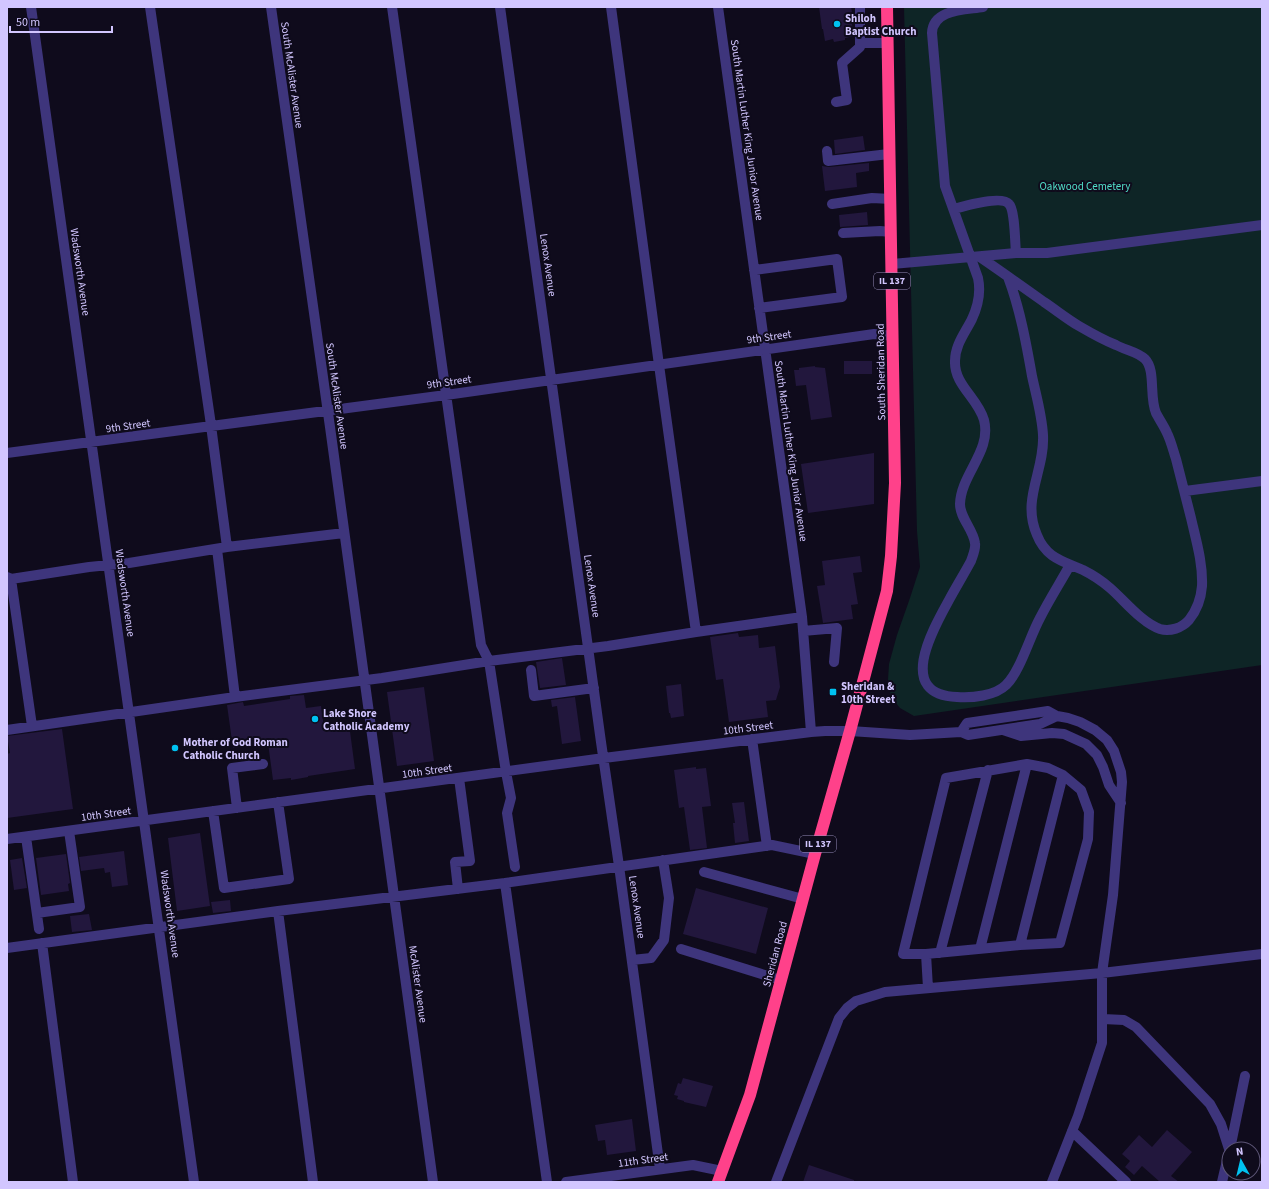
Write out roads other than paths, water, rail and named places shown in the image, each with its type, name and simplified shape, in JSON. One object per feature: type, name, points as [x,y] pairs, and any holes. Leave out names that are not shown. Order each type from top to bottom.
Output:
[{"type":"highway","name":"South Sheridan Road","points":[[850,731],[887,591],[891,556],[895,483],[887,7]]},
{"type":"highway","name":"Sheridan Road","points":[[720,1176],[750,1095],[850,731]]},
{"type":"street","name":"Wadsworth Avenue","points":[[31,7],[145,820],[194,1182]]},
{"type":"street","points":[[150,7],[211,426],[235,697]]},
{"type":"street","name":"South McAlister Avenue","points":[[271,7],[379,789]]},
{"type":"street","points":[[392,7],[481,645],[489,661],[511,798],[507,813],[515,867]]},
{"type":"street","name":"Lenox Avenue","points":[[500,7],[588,649],[620,866],[660,1169]]},
{"type":"street","points":[[611,7],[696,632]]},
{"type":"street","name":"South Martin Luther King Junior Avenue","points":[[718,7],[802,617],[811,732]]},
{"type":"street","points":[[836,102],[847,100],[842,63],[860,48],[860,7]]},
{"type":"street","points":[[983,7],[948,13],[935,21],[932,26],[945,186],[975,257],[980,289],[972,319],[959,342],[955,362],[958,379],[981,412],[986,429],[985,439],[966,482],[960,504],[975,544],[974,551],[971,561],[934,627],[926,647],[923,657],[923,674],[930,688],[944,696],[958,697],[990,693],[1006,686],[1017,669],[1039,618],[1070,565]]},
{"type":"street","points":[[860,43],[888,43]]},
{"type":"street","points":[[827,151],[828,161],[890,154]]},
{"type":"street","points":[[832,204],[872,198],[891,199]]},
{"type":"street","points":[[954,209],[972,204],[1000,200],[1010,204],[1013,214],[1016,254]]},
{"type":"street","points":[[892,264],[1016,254],[1047,254],[1262,225]]},
{"type":"street","points":[[843,233],[880,231],[891,232]]},
{"type":"street","points":[[975,257],[1008,277],[1076,324],[1116,346],[1147,360],[1152,374],[1153,404],[1156,414],[1162,421],[1168,433],[1185,492],[1202,573],[1200,602],[1191,618],[1178,628],[1170,630],[1161,629],[1152,625],[1141,617],[1106,584],[1092,574],[1058,560],[1048,553],[1041,544],[1032,520],[1031,504],[1043,451],[1042,420],[1022,326],[1013,290],[1008,277]]},
{"type":"street","points":[[754,270],[837,259],[842,297],[759,308]]},
{"type":"street","name":"9th Street","points":[[7,453],[446,395],[874,334],[893,336]]},
{"type":"street","points":[[1185,492],[1262,481]]},
{"type":"street","points":[[32,726],[9,578],[344,532]]},
{"type":"street","points":[[7,730],[365,680],[489,661],[588,649],[802,617]]},
{"type":"street","points":[[803,631],[837,628],[834,662]]},
{"type":"street","points":[[530,670],[534,696],[594,688]]},
{"type":"street","points":[[961,732],[967,723],[1048,711],[1057,716],[1080,722],[1095,730],[1107,740],[1114,751],[1121,772],[1121,803],[1113,896],[1102,973],[1102,1043],[1072,1131],[1052,1182]]},
{"type":"street","name":"10th Street","points":[[7,839],[604,758],[811,732],[850,731],[910,735],[961,732],[968,735],[1040,724],[1057,716]]},
{"type":"street","points":[[1003,730],[1021,736],[1052,733],[1064,734],[1086,744],[1097,755],[1109,785],[1121,803]]},
{"type":"street","points":[[752,739],[767,846]]},
{"type":"street","points":[[237,808],[232,768],[263,764]]},
{"type":"street","points":[[980,949],[1027,764]]},
{"type":"street","points":[[1027,764],[1048,768],[1063,775],[1081,790],[1089,812],[1088,839],[1060,943],[1020,945],[926,954],[903,954],[946,778],[988,770],[1027,764]]},
{"type":"street","points":[[940,953],[988,770]]},
{"type":"street","points":[[1020,945],[1063,775]]},
{"type":"street","points":[[458,889],[455,862],[470,861],[459,778]]},
{"type":"street","name":"McAlister Avenue","points":[[379,789],[433,1182]]},
{"type":"street","points":[[213,811],[224,888],[289,879],[278,802]]},
{"type":"street","points":[[37,912],[80,907],[69,831]]},
{"type":"street","points":[[26,837],[39,929]]},
{"type":"street","points":[[7,948],[278,911],[505,883],[772,845],[815,854]]},
{"type":"street","points":[[632,960],[651,958],[664,940],[669,898],[663,860]]},
{"type":"street","points":[[704,872],[803,899]]},
{"type":"street","points":[[505,883],[548,1182]]},
{"type":"street","points":[[278,911],[313,1182]]},
{"type":"street","points":[[42,943],[73,1182]]},
{"type":"street","points":[[681,949],[781,980]]},
{"type":"street","points":[[926,954],[928,988]]},
{"type":"street","points":[[776,1182],[839,1018],[847,1008],[856,1001],[884,992],[1102,973],[1262,954]]},
{"type":"street","points":[[1103,1019],[1124,1020],[1136,1027],[1210,1104],[1221,1124],[1227,1141]]},
{"type":"street","points":[[1232,1141],[1245,1076]]},
{"type":"street","points":[[1072,1131],[1126,1182]]},
{"type":"street","name":"11th Street","points":[[566,1182],[693,1165],[720,1176]]},
{"type":"place","name":"Shiloh Baptist Church","points":[[837,24]]},
{"type":"place","name":"Sheridan & 10th Street","points":[[833,692]]},
{"type":"place","name":"Lake Shore Catholic Academy","points":[[315,719]]},
{"type":"place","name":"Mother of God Roman Catholic Church","points":[[175,748]]},
{"type":"park label","name":"Oakwood Cemetery","points":[[1085,186]]}]
